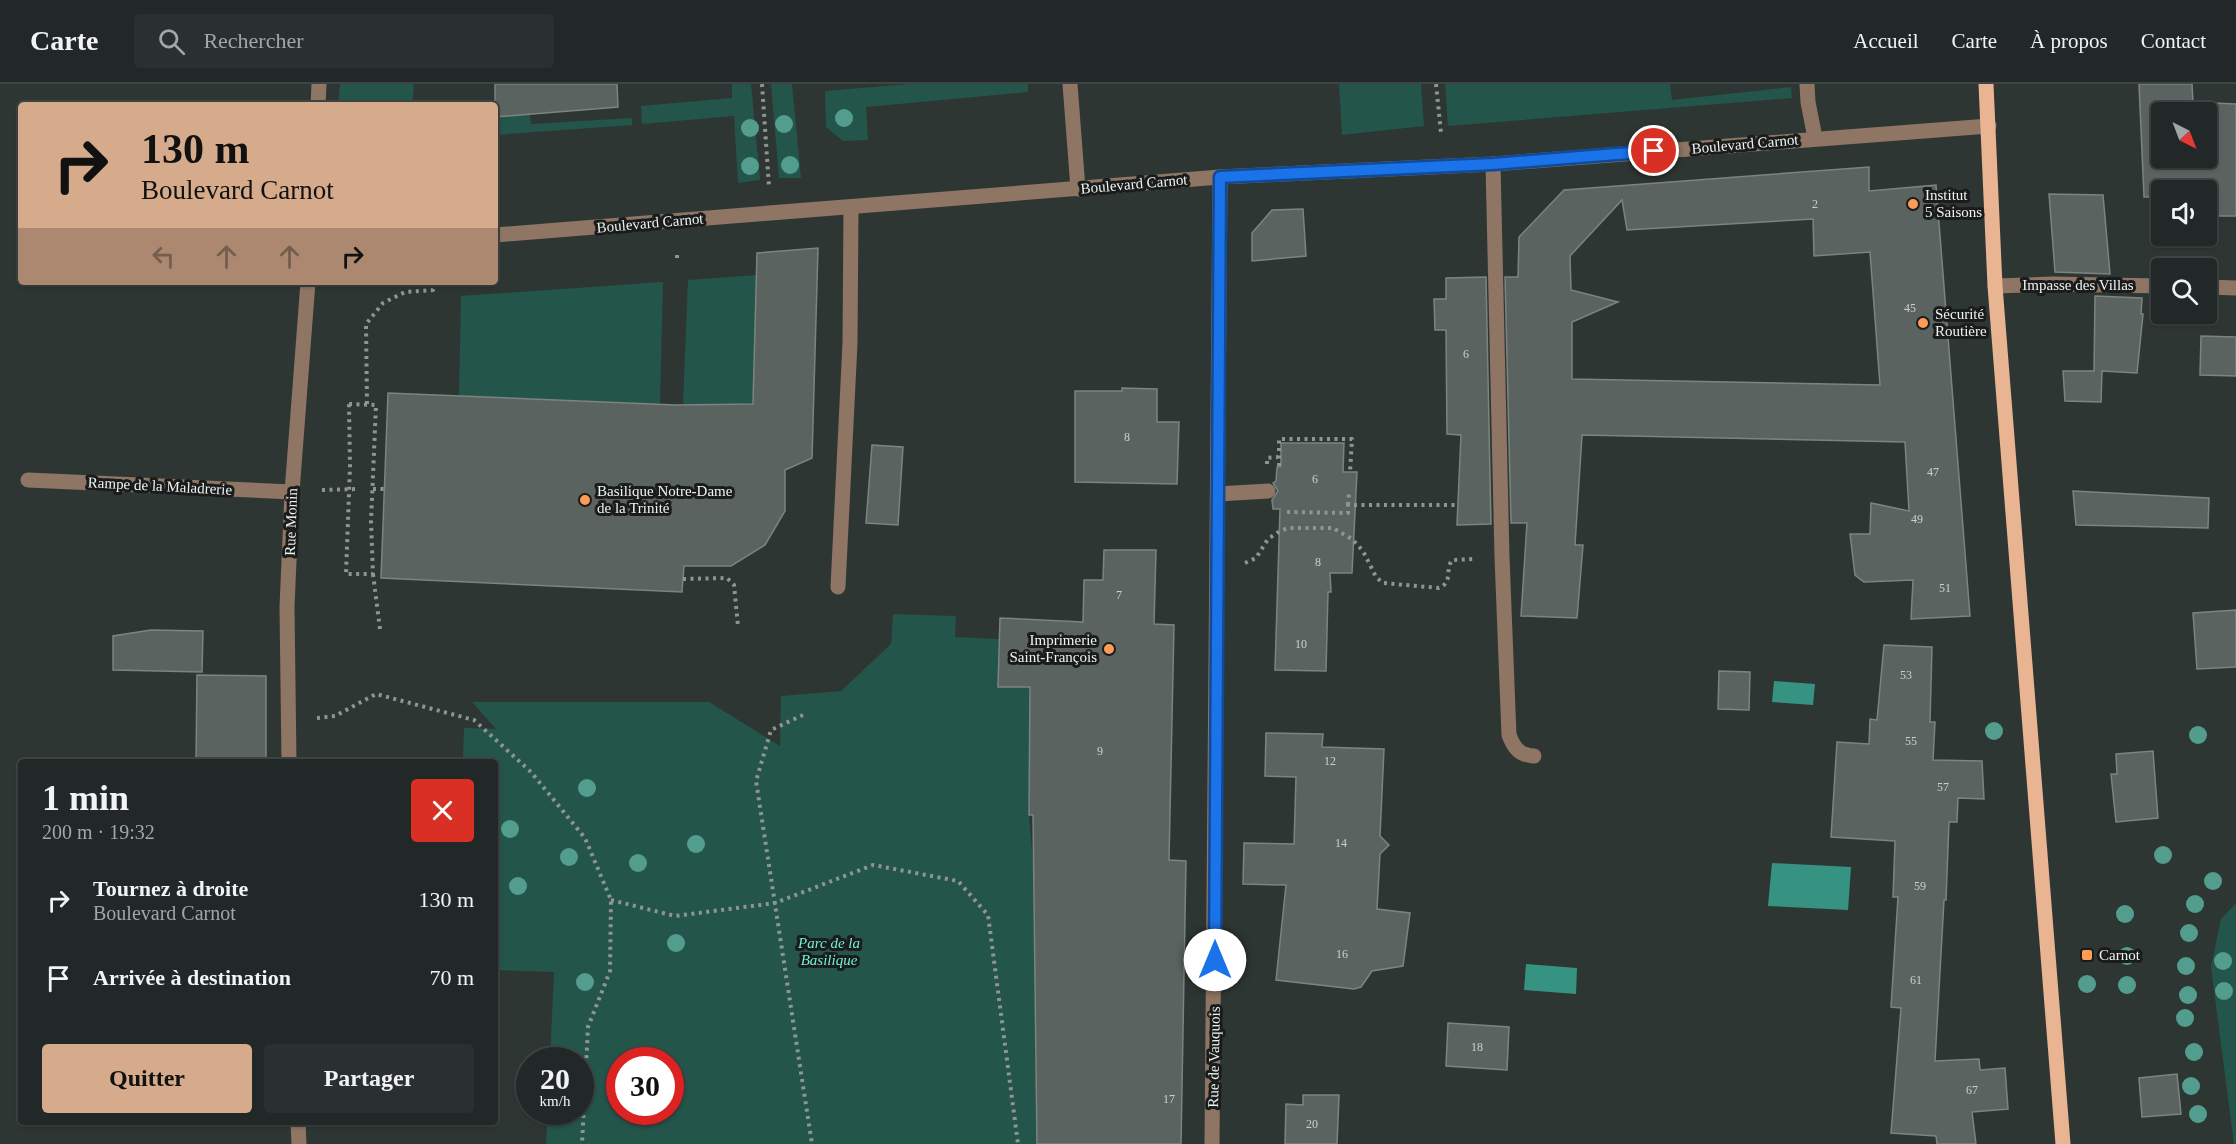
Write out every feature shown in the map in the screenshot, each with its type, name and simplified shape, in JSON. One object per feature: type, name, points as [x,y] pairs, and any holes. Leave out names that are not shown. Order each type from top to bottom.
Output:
[{"type":"main road","points":[[1986,84],[1995,286],[2063,1144]]},
{"type":"street","points":[[318,102],[320,84]]},
{"type":"street","points":[[1070,84],[1078,189]]},
{"type":"street","points":[[1807,84],[1815,138]]},
{"type":"street","name":"Boulevard Carnot","points":[[498,235],[1220,177],[1493,164],[1989,126]]},
{"type":"street","points":[[1493,164],[1502,557],[1509,735],[1519,752],[1534,756]]},
{"type":"street","name":"Rue de Vauquois","points":[[1212,1144],[1220,177]]},
{"type":"street","points":[[837,587],[850,343],[851,207]]},
{"type":"street","name":"Impasse des Villas","points":[[1995,286],[2052,284],[2151,286]]},
{"type":"street","name":"Rue Monin","points":[[290,759],[287,607],[292,492],[308,285]]},
{"type":"street","points":[[2217,287],[2236,288]]},
{"type":"street","name":"Rampe de la Maladrerie","points":[[28,480],[292,492]]},
{"type":"street","points":[[1218,494],[1268,491]]},
{"type":"street","points":[[298,1125],[299,1144]]},
{"type":"path","points":[[762,84],[770,191]]},
{"type":"path","points":[[1436,84],[1441,133]]},
{"type":"path","points":[[677,251],[677,258]]},
{"type":"path","points":[[367,404],[366,324],[383,303],[405,292],[433,290],[433,285]]},
{"type":"path","points":[[373,574],[346,574],[349,404],[376,405],[373,574],[380,628]]},
{"type":"path","points":[[1279,466],[1279,439],[1352,439],[1350,472]]},
{"type":"path","points":[[322,490],[358,489]]},
{"type":"path","points":[[373,489],[385,489]]},
{"type":"path","points":[[1287,512],[1348,513],[1349,493]]},
{"type":"path","points":[[1348,505],[1458,504]]},
{"type":"path","points":[[1217,566],[1242,564],[1256,558],[1271,536],[1288,528],[1333,528],[1343,532],[1363,551],[1376,577],[1383,583],[1392,585],[1439,588],[1446,585],[1449,564],[1452,560],[1502,557]]},
{"type":"path","points":[[683,579],[727,578],[734,585],[738,626]]},
{"type":"path","points":[[317,707],[317,718],[335,716],[376,694],[474,720],[531,772],[585,838],[610,900],[610,970],[588,1027],[582,1144]]},
{"type":"path","points":[[803,715],[771,730],[756,781],[812,1144]]},
{"type":"path","points":[[610,900],[675,916],[775,903],[873,865],[958,881],[988,915],[1018,1144]]},
{"type":"green space","points":[[340,84],[414,84],[412,102],[338,102]]},
{"type":"green space","points":[[732,84],[751,84],[760,180],[738,183],[734,116],[642,124],[641,106],[732,98]]},
{"type":"green space","points":[[771,84],[792,84],[801,178],[779,178]]},
{"type":"green space","points":[[910,84],[1028,84],[1028,92],[866,107],[868,140],[843,141],[826,127],[825,91]]},
{"type":"green space","points":[[1339,84],[1421,84],[1424,126],[1342,135]]},
{"type":"green space","points":[[1445,84],[1670,84],[1672,100],[1791,87],[1792,98],[1448,126]]},
{"type":"green space","points":[[530,114],[531,124],[632,118],[632,125],[498,135],[498,117]]},
{"type":"green space","points":[[757,275],[753,404],[683,405],[688,280]]},
{"type":"green space","points":[[663,282],[660,404],[459,396],[461,296]]},
{"type":"green space","name":"Parc de la Basilique","points":[[893,614],[956,616],[955,637],[999,639],[998,687],[1030,687],[1029,815],[1033,860],[1037,1144],[546,1144],[547,1125],[594,1125],[594,1047],[551,1047],[554,972],[498,970],[498,759],[463,759],[464,728],[496,729],[472,702],[709,702],[780,746],[781,696],[841,691],[891,644]]},
{"type":"green space","points":[[2236,903],[2236,1144],[2234,1144],[2211,967],[2221,919]]},
{"type":"shaded area","points":[[1774,681],[1815,684],[1813,705],[1772,702]]},
{"type":"shaded area","points":[[1772,863],[1851,867],[1848,910],[1768,906]]},
{"type":"shaded area","points":[[1526,964],[1577,968],[1576,994],[1524,990]]},
{"type":"building","points":[[495,84],[617,84],[618,107],[498,117],[498,102],[495,102]]},
{"type":"building","points":[[2139,84],[2192,84],[2193,102],[2151,102],[2151,168],[2217,168],[2217,103],[2236,104],[2236,216],[2217,216],[2217,180],[2151,180],[2151,197],[2144,197]]},
{"type":"building","points":[[1869,167],[1869,191],[1936,185],[1970,616],[1911,619],[1913,580],[1864,582],[1855,575],[1850,534],[1870,534],[1871,503],[1909,511],[1905,442],[1582,435],[1575,545],[1583,545],[1577,618],[1521,616],[1527,523],[1511,523],[1505,277],[1518,277],[1519,237],[1564,190]],"holes":[[[1622,200],[1627,230],[1813,219],[1814,256],[1870,252],[1880,385],[1572,379],[1572,322],[1618,302],[1571,290],[1570,256]]]},
{"type":"building","points":[[2049,194],[2103,195],[2110,274],[2055,272]]},
{"type":"building","points":[[1303,209],[1306,256],[1252,261],[1252,233],[1272,210]]},
{"type":"building","name":"Basilique Notre-Dame de la Trinité","points":[[818,248],[812,458],[785,470],[785,511],[765,545],[731,566],[684,566],[682,592],[381,578],[388,393],[675,405],[753,404],[757,253]]},
{"type":"building","points":[[1486,277],[1491,524],[1457,525],[1461,435],[1447,434],[1446,330],[1435,330],[1434,299],[1446,299],[1446,278]]},
{"type":"building","points":[[2095,296],[2142,298],[2141,314],[2143,314],[2137,373],[2102,371],[2101,402],[2065,401],[2063,371],[2094,371]]},
{"type":"building","points":[[2201,336],[2236,337],[2236,376],[2200,375]]},
{"type":"building","points":[[1122,388],[1157,389],[1157,422],[1179,422],[1177,484],[1075,482],[1075,391],[1122,391]]},
{"type":"building","points":[[1281,443],[1344,443],[1343,472],[1357,472],[1352,573],[1330,573],[1326,671],[1275,670],[1280,509],[1273,509],[1272,500],[1278,491],[1273,483],[1276,481],[1277,467],[1281,466]]},
{"type":"building","points":[[872,445],[903,447],[898,525],[866,523]]},
{"type":"building","points":[[2073,491],[2209,498],[2208,528],[2076,525]]},
{"type":"building","points":[[1104,550],[1156,550],[1154,624],[1174,625],[1169,860],[1186,861],[1181,1144],[1037,1144],[1033,815],[1029,815],[1030,687],[998,687],[1000,618],[1083,622],[1084,580],[1103,580]]},
{"type":"building","points":[[2236,610],[2236,667],[2197,669],[2193,613]]},
{"type":"building","points":[[151,630],[203,631],[202,672],[113,670],[113,636]]},
{"type":"building","points":[[1884,645],[1932,647],[1930,722],[1935,722],[1933,760],[1982,761],[1984,799],[1958,798],[1957,822],[1949,822],[1935,1061],[1979,1059],[1980,1070],[2005,1068],[2008,1109],[1972,1112],[1976,1144],[1937,1144],[1936,1136],[1891,1133],[1901,1008],[1891,1007],[1898,897],[1893,897],[1895,841],[1831,837],[1837,742],[1869,744],[1870,719],[1877,720]]},
{"type":"building","points":[[1719,671],[1750,672],[1749,710],[1718,709]]},
{"type":"building","points":[[197,675],[266,676],[266,759],[196,759]]},
{"type":"building","points":[[1266,733],[1323,734],[1322,747],[1384,749],[1380,836],[1389,845],[1380,854],[1377,909],[1410,913],[1403,966],[1372,971],[1361,987],[1354,989],[1276,980],[1286,885],[1243,884],[1244,843],[1294,844],[1296,777],[1265,776]]},
{"type":"building","points":[[2153,751],[2158,818],[2116,822],[2111,774],[2117,774],[2116,754]]},
{"type":"building","points":[[1448,1023],[1509,1027],[1507,1070],[1446,1066]]},
{"type":"building","points":[[2177,1074],[2181,1114],[2142,1117],[2139,1078]]},
{"type":"building","points":[[1303,1095],[1339,1095],[1337,1144],[1285,1144],[1286,1104],[1303,1105]]},
{"type":"place","name":"Institut 5 Saisons","points":[[1913,204]]},
{"type":"place","name":"Sécurité Routière","points":[[1923,323]]},
{"type":"place","name":"Basilique Notre-Dame de la Trinité","points":[[585,500]]},
{"type":"place","name":"Imprimerie Saint-François","points":[[1109,649]]},
{"type":"place","name":"Carnot","points":[[2087,955]]},
{"type":"route","points":[[1215,960],[1220,177],[1493,164],[1654,151]]}]
